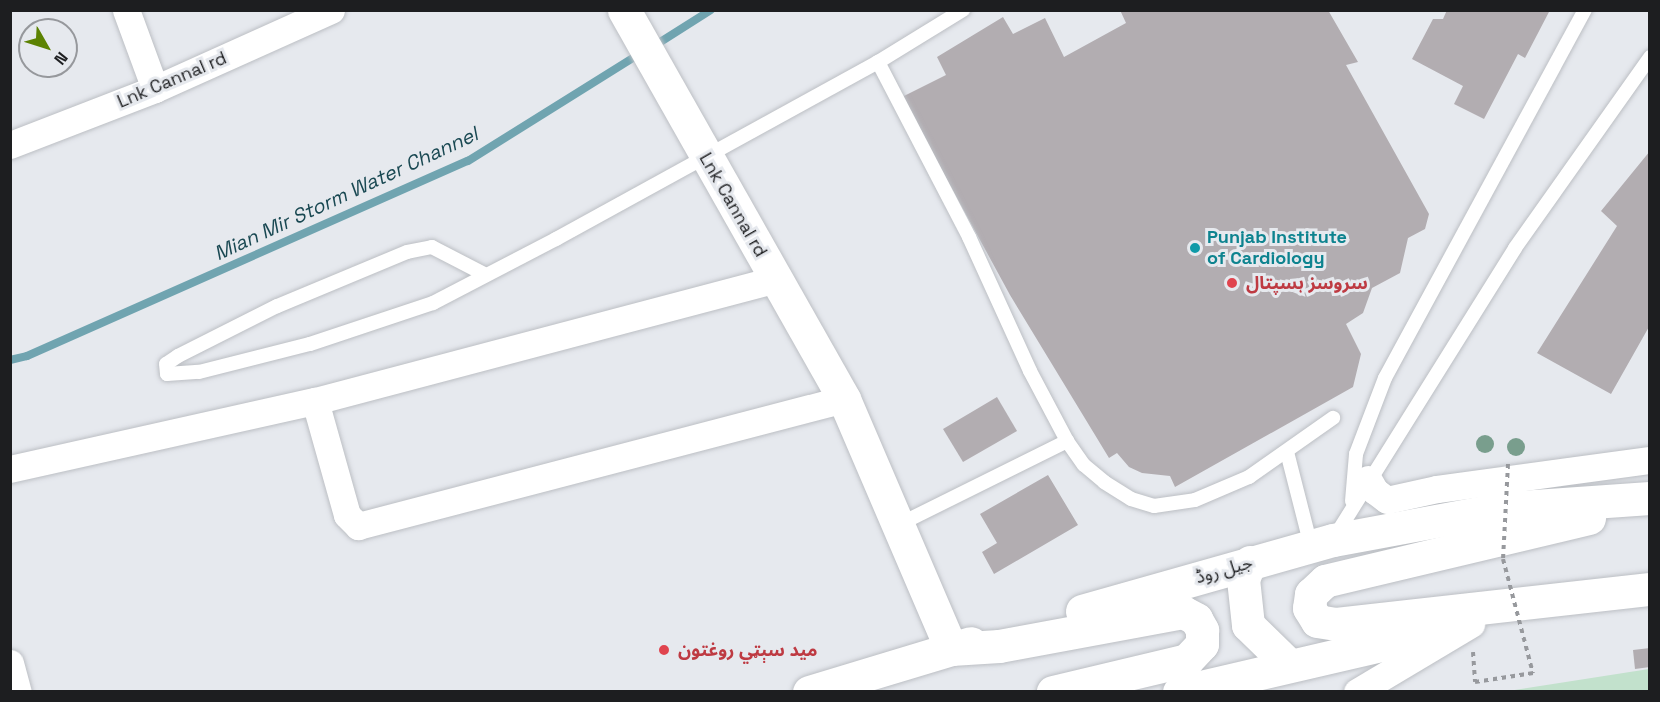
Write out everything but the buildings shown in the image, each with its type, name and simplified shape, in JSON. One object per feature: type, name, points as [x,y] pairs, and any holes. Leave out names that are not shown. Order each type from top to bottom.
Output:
[{"type":"main road","name":"Lnk Cannal rd","points":[[631,23],[844,399],[951,649]]},
{"type":"main road","name":"جیل روڈ","points":[[809,692],[1250,562],[1322,543],[1506,508],[1650,498]]},
{"type":"main road","points":[[1650,504],[1325,581],[1316,587],[1309,600],[1317,621],[1336,624],[1650,590]]},
{"type":"main road","points":[[1250,562],[1243,579],[1248,625],[1289,665]]},
{"type":"main road","points":[[1179,692],[1471,624],[1650,590]]},
{"type":"main road","points":[[951,649],[999,646],[1183,612],[1196,619],[1203,630],[1202,644],[1187,660],[1053,692]]},
{"type":"street","points":[[126,10],[155,89]]},
{"type":"street","name":"Lnk Cannal rd","points":[[10,145],[155,89],[329,11]]},
{"type":"street","points":[[10,469],[315,401],[777,279]]},
{"type":"street","points":[[315,401],[347,515],[358,526],[844,399]]},
{"type":"street","points":[[1368,479],[1375,491],[1387,500],[1437,489],[1650,460]]},
{"type":"street","points":[[1357,692],[1471,624]]},
{"type":"street","points":[[10,663],[18,692]]},
{"type":"lane","points":[[486,275],[432,247],[407,252],[277,306],[188,351],[166,364],[167,374],[199,372],[380,324],[433,303],[486,275],[878,62],[963,10]]},
{"type":"lane","points":[[1352,504],[1356,454],[1385,378],[1585,10]]},
{"type":"lane","points":[[1322,543],[1352,504],[1515,248],[1650,57]]},
{"type":"lane","points":[[878,62],[969,237],[1030,371],[1067,441],[1084,465],[1104,482],[1131,499],[1154,506],[1204,496],[1249,477],[1333,418]]},
{"type":"lane","points":[[898,525],[1067,441]]},
{"type":"lane","points":[[1287,452],[1322,543]]},
{"type":"path","points":[[1475,682],[1533,673],[1503,559],[1508,464]]},
{"type":"green space","points":[[1649,669],[1649,691],[1508,691]]},
{"type":"waterway","name":"Mian Mir Storm Water Channel","points":[[654,46],[711,10]]},
{"type":"waterway","name":"Mian Mir Storm Water Channel","points":[[10,360],[27,356],[468,161],[641,53]]},
{"type":"place","name":"Punjab Institute of Cardiology","points":[[1195,248]]},
{"type":"place","name":"سروسز ہسپتال","points":[[1232,283]]},
{"type":"place","name":"مید سېټي روغتون","points":[[664,650]]}]
